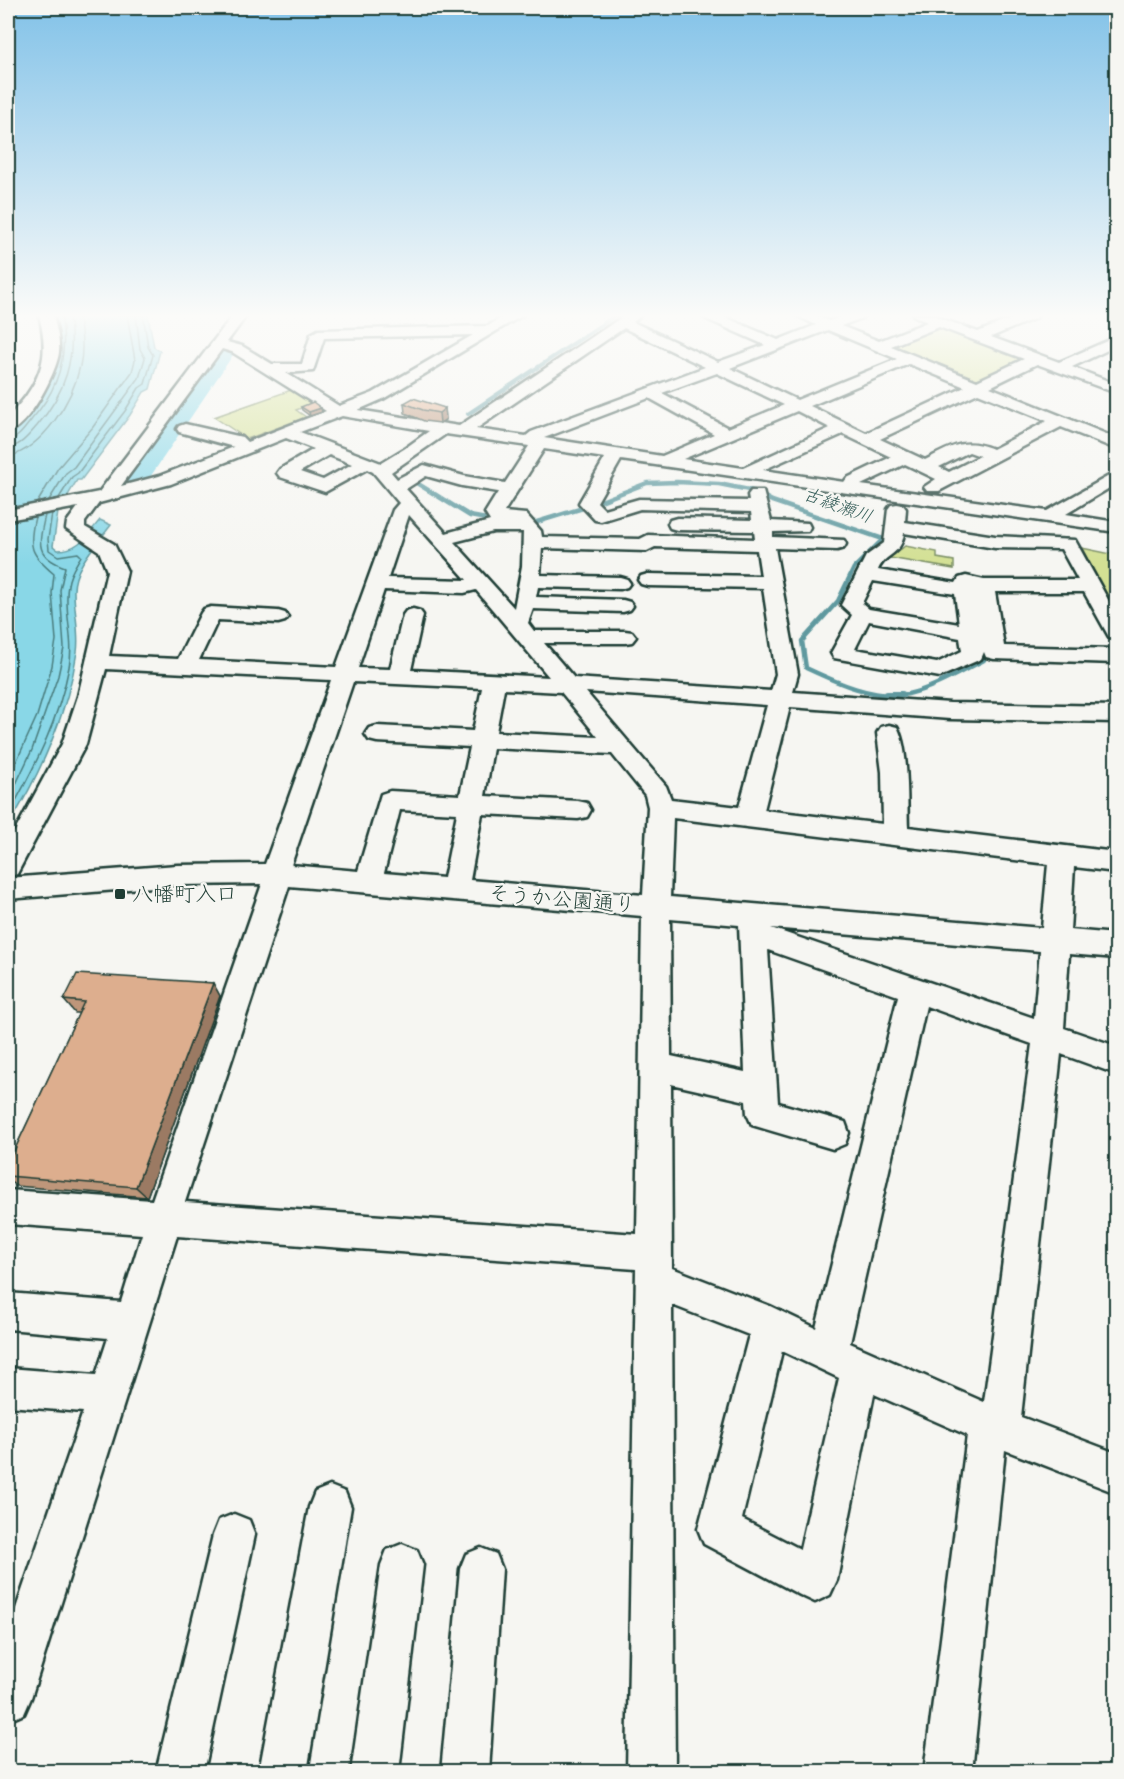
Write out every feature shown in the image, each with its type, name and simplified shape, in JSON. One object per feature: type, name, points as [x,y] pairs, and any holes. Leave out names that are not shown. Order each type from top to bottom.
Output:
[{"type":"street","points":[[8,427],[30,398]]},
{"type":"street","points":[[8,867],[74,744],[84,717],[117,571],[107,548],[75,529],[76,522],[175,398]]},
{"type":"street","points":[[317,398],[340,411],[369,417],[536,439],[665,461],[899,495],[921,495],[973,506],[1116,527]]},
{"type":"street","points":[[8,515],[94,498],[165,480],[373,398]]},
{"type":"street","points":[[462,431],[511,398]]},
{"type":"street","points":[[638,398],[536,439],[494,513],[497,517],[520,518],[528,529],[528,581],[524,622],[569,686],[657,792],[661,807],[656,907],[657,1067],[651,1772]]},
{"type":"street","points":[[659,398],[728,435]]},
{"type":"street","points":[[709,425],[775,398]]},
{"type":"street","points":[[780,398],[948,478]]},
{"type":"street","points":[[665,461],[816,398]]},
{"type":"street","points":[[866,439],[955,398]]},
{"type":"street","points":[[995,398],[1116,444]]},
{"type":"street","points":[[921,495],[948,478],[1060,421]]},
{"type":"street","points":[[382,469],[443,428]]},
{"type":"street","points":[[749,473],[750,470],[843,428]]},
{"type":"street","points":[[185,429],[236,441],[245,448]]},
{"type":"street","points":[[284,432],[382,469]]},
{"type":"street","points":[[925,467],[966,447],[974,447],[993,455]]},
{"type":"street","points":[[328,448],[286,473],[325,488],[365,463]]},
{"type":"street","points":[[616,453],[582,502],[601,516],[639,504],[801,527]]},
{"type":"street","points":[[851,488],[853,482],[905,457]]},
{"type":"street","points":[[382,469],[382,473],[479,583],[541,636],[625,637]]},
{"type":"street","points":[[8,1698],[106,1395],[158,1244],[163,1217],[277,874],[402,510],[402,495],[424,470],[462,481],[509,489]]},
{"type":"street","points":[[810,482],[811,479],[829,470]]},
{"type":"street","points":[[1054,518],[1054,514],[1116,477]]},
{"type":"street","points":[[899,495],[893,545],[873,560],[851,605],[863,614],[971,633]]},
{"type":"street","points":[[863,614],[842,653],[940,670],[973,654],[971,633],[974,587],[973,506]]},
{"type":"street","points":[[441,540],[492,526],[647,543],[761,523]]},
{"type":"street","points":[[749,818],[787,674],[761,523]]},
{"type":"street","points":[[677,524],[761,523],[837,544]]},
{"type":"street","points":[[894,526],[972,552],[1071,547],[1116,632]]},
{"type":"street","points":[[868,574],[974,587],[1091,586]]},
{"type":"street","points":[[648,579],[772,582]]},
{"type":"street","points":[[528,581],[620,584]]},
{"type":"street","points":[[376,584],[464,587],[479,583]]},
{"type":"street","points":[[974,587],[994,652],[1116,656]]},
{"type":"street","points":[[524,622],[623,606]]},
{"type":"street","points":[[186,665],[211,613],[278,616]]},
{"type":"street","points":[[399,676],[414,615]]},
{"type":"street","points":[[97,662],[569,686],[579,684],[981,712],[1116,714]]},
{"type":"street","points":[[455,890],[494,682]]},
{"type":"street","points":[[889,733],[894,772],[896,836]]},
{"type":"street","points":[[377,734],[611,746],[616,743]]},
{"type":"street","points":[[368,881],[390,800],[578,810]]},
{"type":"street","points":[[661,807],[1116,862]]},
{"type":"street","points":[[948,1772],[1048,1035],[1062,854]]},
{"type":"street","name":"そうか公園通り","points":[[8,888],[177,875],[277,874],[656,907],[753,925],[1116,946]]},
{"type":"street","points":[[833,1133],[763,1114],[753,925],[915,988],[1116,1060]]},
{"type":"street","points":[[770,1325],[719,1529],[815,1580],[845,1360],[915,988]]},
{"type":"street","points":[[657,1067],[762,1090]]},
{"type":"street","points":[[8,1206],[163,1217],[655,1267],[845,1360],[994,1425],[1116,1473]]},
{"type":"street","points":[[8,1311],[132,1321]]},
{"type":"street","points":[[8,1387],[106,1395]]},
{"type":"street","points":[[283,1772],[330,1507]]},
{"type":"street","points":[[180,1772],[234,1535]]},
{"type":"street","points":[[375,1772],[402,1564]]},
{"type":"street","points":[[465,1772],[481,1569]]},
{"type":"green space","points":[[268,398],[308,398],[315,403],[296,410],[306,417],[247,439],[214,417]]},
{"type":"green space","points":[[905,546],[937,552],[937,558],[954,561],[954,569],[890,558]]},
{"type":"green space","points":[[1082,548],[1116,555],[1116,604],[1109,601]]},
{"type":"water","points":[[41,398],[140,398],[81,480],[77,480],[58,512],[53,546],[58,550],[77,544],[100,520],[111,525],[87,556],[77,574],[74,592],[78,645],[67,697],[42,764],[8,826],[8,437]]},
{"type":"building","points":[[413,398],[445,408],[439,413],[404,403]]},
{"type":"building","points":[[313,402],[321,408],[309,412],[301,407]]},
{"type":"building","points":[[77,974],[213,983],[136,1187],[8,1176],[8,1164],[84,1002],[64,1000]]},
{"type":"waterway","points":[[174,426],[193,398]]},
{"type":"waterway","points":[[468,414],[492,398]]},
{"type":"waterway","points":[[137,478],[172,430]]},
{"type":"waterway","name":"古綾瀬川","points":[[415,482],[470,516],[497,521]]},
{"type":"waterway","name":"古綾瀬川","points":[[525,522],[537,522],[583,508],[647,483],[719,484],[754,491],[772,501],[883,539],[854,568],[838,601],[802,641],[806,668],[842,684],[869,692],[908,694],[938,684],[984,660],[982,647]]},
{"type":"waterway","name":"古綾瀬川","points":[[887,694],[902,694]]},
{"type":"place","name":"八幡町入口","points":[[120,894]]}]
